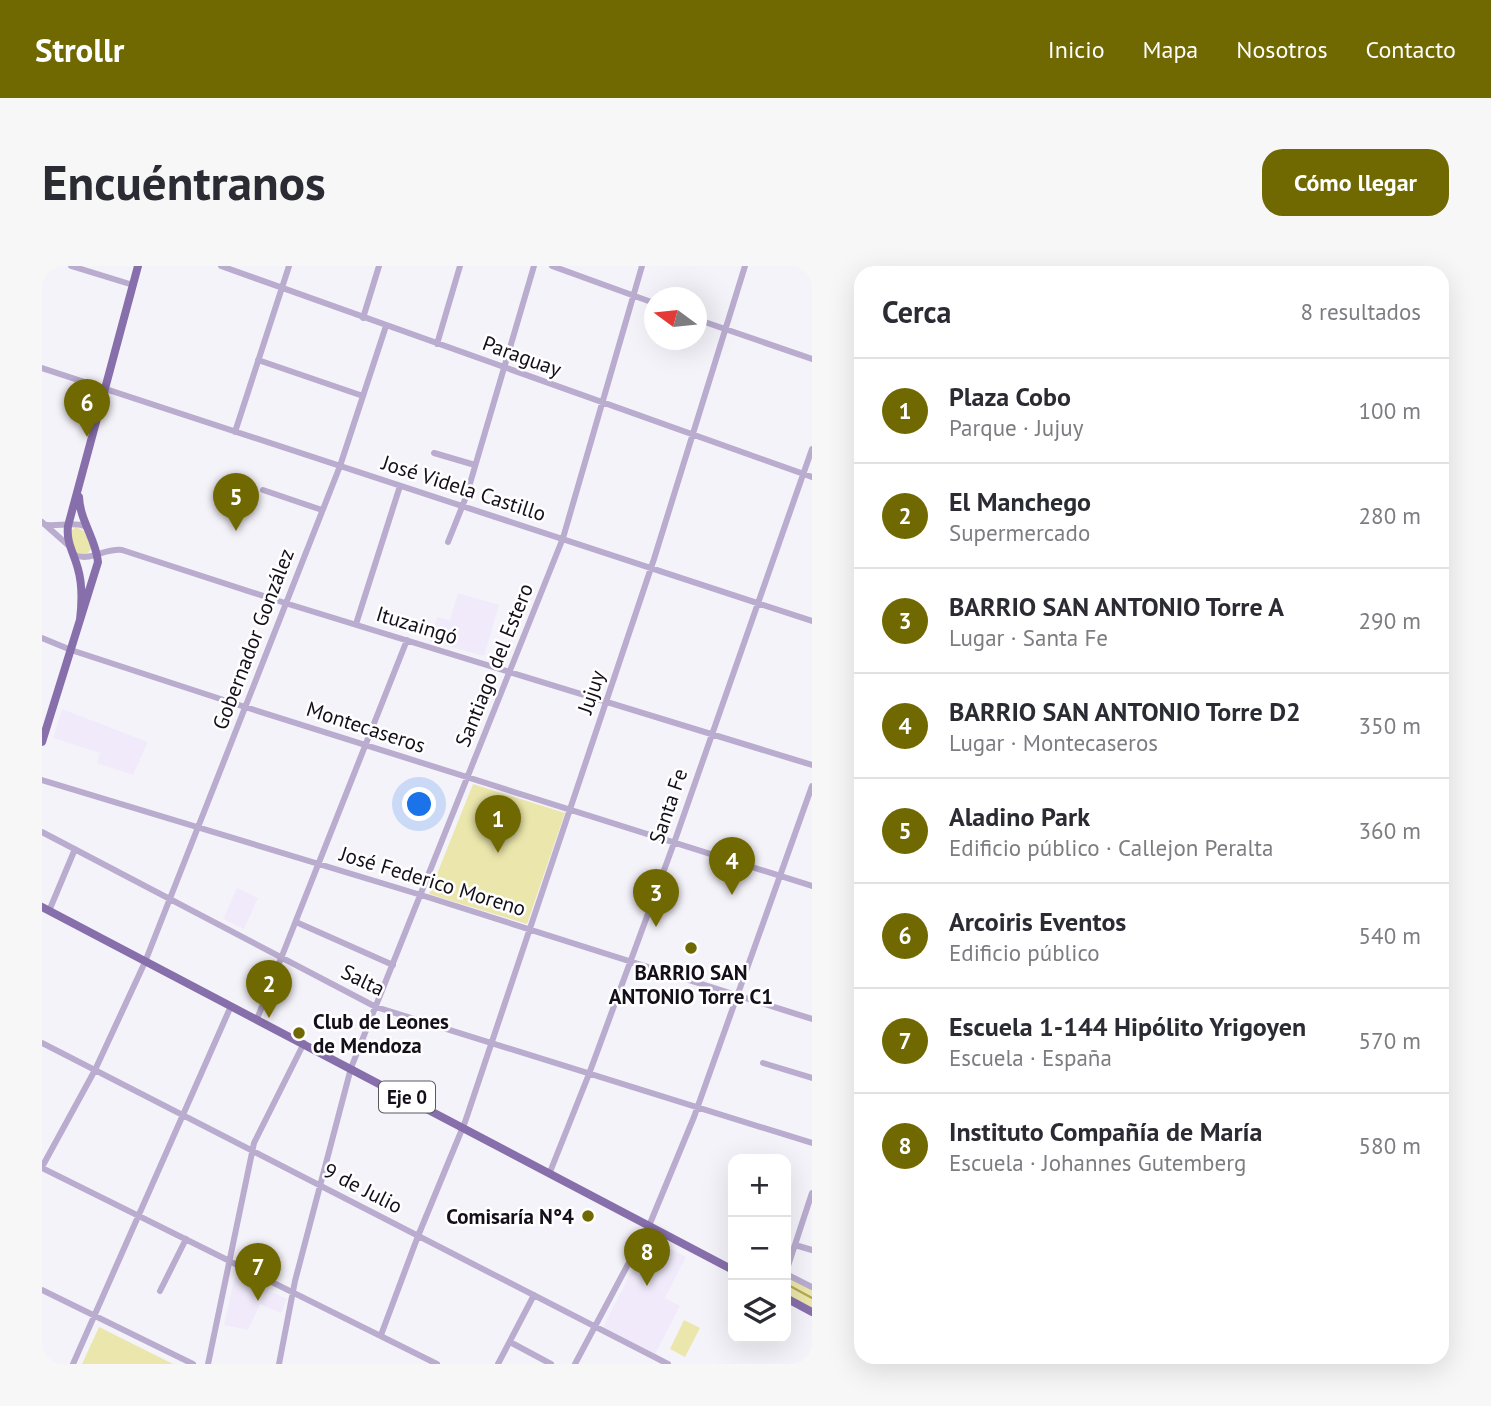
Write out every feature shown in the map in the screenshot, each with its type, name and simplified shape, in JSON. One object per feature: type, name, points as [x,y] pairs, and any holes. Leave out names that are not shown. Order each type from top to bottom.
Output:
[{"type":"main road","points":[[79,620],[80,580],[69,532],[104,388],[138,266]]},
{"type":"main road","points":[[42,742],[96,571],[95,552],[80,510],[79,487]]},
{"type":"main road","name":"Eje 0","points":[[46,909],[728,1267]]},
{"type":"main road","points":[[791,1301],[812,1312]]},
{"type":"street","points":[[71,266],[133,285]]},
{"type":"street","name":"Paraguay","points":[[221,266],[812,477]]},
{"type":"street","points":[[235,432],[289,266]]},
{"type":"street","points":[[363,317],[379,266]]},
{"type":"street","points":[[437,344],[460,266]]},
{"type":"street","points":[[448,542],[475,465],[534,266]]},
{"type":"street","points":[[552,266],[644,300]]},
{"type":"street","name":"Santiago del Estero","points":[[279,1364],[293,1292],[351,1068],[563,538],[642,266]]},
{"type":"street","name":"Jujuy","points":[[381,1335],[418,1236],[464,1127],[652,568],[746,266]]},
{"type":"street","points":[[707,323],[812,359]]},
{"type":"street","name":"Gobernador González","points":[[42,1168],[95,1070],[145,962],[340,466],[386,326]]},
{"type":"street","points":[[258,360],[363,396]]},
{"type":"street","name":"José Videla Castillo","points":[[42,368],[812,621]]},
{"type":"street","name":"Santa Fe","points":[[550,1172],[674,843],[812,449]]},
{"type":"street","points":[[434,453],[475,465]]},
{"type":"street","points":[[356,624],[400,485]]},
{"type":"street","points":[[263,490],[322,510]]},
{"type":"street","points":[[44,524],[69,532],[84,526]]},
{"type":"street","points":[[44,524],[69,532]]},
{"type":"street","name":"Ituzaingó","points":[[73,554],[84,558],[108,549],[122,550],[285,603],[812,765]]},
{"type":"street","name":"Montecaseros","points":[[42,638],[245,707],[812,886]]},
{"type":"street","points":[[257,1019],[407,640]]},
{"type":"street","name":"José Federico Moreno","points":[[42,780],[631,960],[812,1019]]},
{"type":"street","points":[[575,1364],[649,1225],[697,1107],[812,786]]},
{"type":"street","name":"Salta","points":[[42,832],[376,1007],[812,1143]]},
{"type":"street","points":[[46,909],[75,849]]},
{"type":"street","points":[[296,922],[393,965]]},
{"type":"street","points":[[73,1364],[231,1006]]},
{"type":"street","name":"9 de Julio","points":[[42,1043],[668,1364]]},
{"type":"street","points":[[208,1364],[252,1150],[304,1043]]},
{"type":"street","points":[[763,1063],[812,1078]]},
{"type":"street","points":[[42,1168],[437,1364]]},
{"type":"street","points":[[791,1257],[812,1192]]},
{"type":"street","points":[[160,1291],[186,1239]]},
{"type":"street","points":[[795,1244],[812,1250]]},
{"type":"street","points":[[791,1276],[812,1287]]},
{"type":"street","points":[[42,1290],[193,1364]]},
{"type":"street","points":[[498,1364],[534,1295]]},
{"type":"street","points":[[510,1342],[551,1364]]},
{"type":"shaded area","points":[[76,527],[84,531],[92,548],[86,555],[76,553],[70,541],[71,531]]},
{"type":"shaded area","points":[[458,593],[499,605],[484,656],[430,641],[437,617],[450,620]]},
{"type":"shaded area","points":[[62,709],[148,742],[133,775],[97,763],[100,753],[53,738]]},
{"type":"shaded area","points":[[473,784],[565,813],[527,924],[429,894]]},
{"type":"shaded area","points":[[237,888],[258,898],[244,929],[223,919]]},
{"type":"shaded area","points":[[649,1238],[686,1257],[665,1298],[680,1306],[655,1354],[603,1327]]},
{"type":"shaded area","points":[[235,1276],[287,1299],[281,1313],[260,1304],[248,1330],[224,1325]]},
{"type":"shaded area","points":[[791,1276],[812,1287],[812,1312],[791,1301]]},
{"type":"shaded area","points":[[684,1320],[700,1328],[685,1357],[670,1349]]},
{"type":"shaded area","points":[[99,1327],[173,1364],[82,1364]]},
{"type":"waterway","points":[[791,1287],[812,1298]]},
{"type":"place","name":"Arcoiris Eventos","points":[[87,437]]},
{"type":"place","name":"Aladino Park","points":[[236,531]]},
{"type":"place","name":"Plaza Cobo","points":[[498,853]]},
{"type":"place","name":"BARRIO SAN ANTONIO Torre D2","points":[[732,895]]},
{"type":"place","name":"BARRIO SAN ANTONIO Torre A","points":[[656,927]]},
{"type":"place","name":"BARRIO SAN ANTONIO Torre C1","points":[[691,948]]},
{"type":"place","name":"El Manchego","points":[[269,1018]]},
{"type":"place","name":"Club de Leones de Mendoza","points":[[299,1033]]},
{"type":"place","name":"Comisaría N°4","points":[[588,1216]]},
{"type":"place","name":"Instituto Compañía de María","points":[[647,1286]]},
{"type":"place","name":"Escuela 1-144 Hipólito Yrigoyen","points":[[258,1301]]}]
